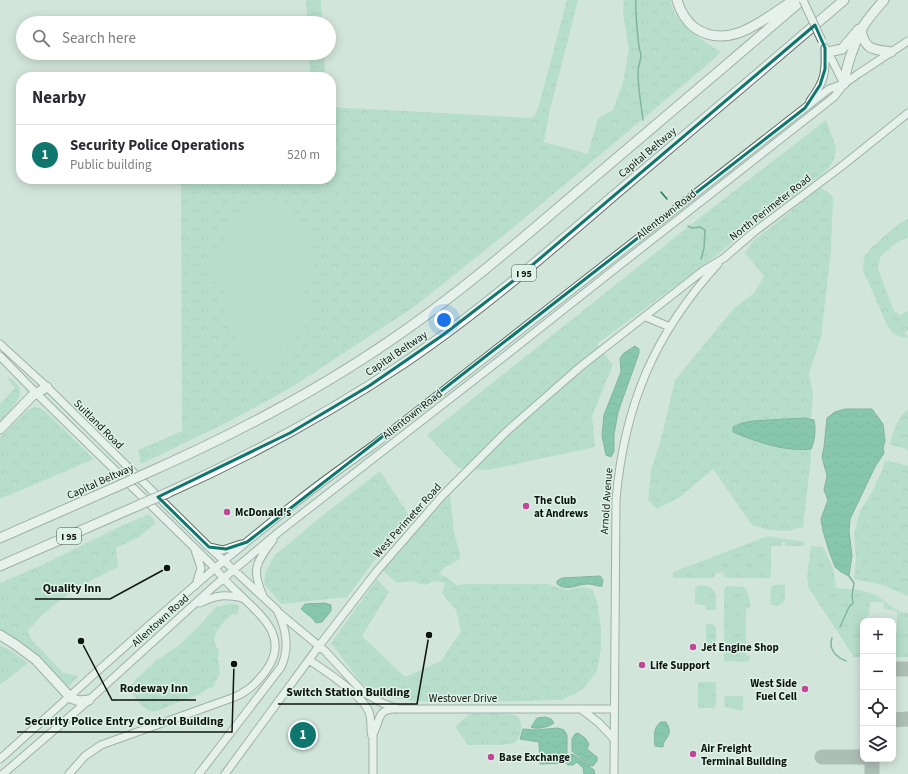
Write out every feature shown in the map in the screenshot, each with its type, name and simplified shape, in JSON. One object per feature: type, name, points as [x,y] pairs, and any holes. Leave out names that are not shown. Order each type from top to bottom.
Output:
[{"type":"highway","points":[[678,0],[684,16],[694,27],[707,33],[720,36],[735,34],[752,28],[794,0]]},
{"type":"highway","name":"Capital Beltway","points":[[0,538],[201,449],[278,410],[358,363],[430,313],[470,282],[803,0]]},
{"type":"highway","name":"Capital Beltway","points":[[0,566],[167,493],[251,453],[303,425],[369,386],[443,335],[517,278],[844,0]]},
{"type":"highway","points":[[825,47],[842,49],[863,28],[884,0]]},
{"type":"highway","points":[[863,28],[864,41],[870,48],[891,52]]},
{"type":"highway","points":[[844,84],[847,69],[863,28]]},
{"type":"highway","points":[[0,429],[36,393],[47,387]]},
{"type":"highway","points":[[0,636],[16,644],[33,658],[69,697],[77,700],[89,700]]},
{"type":"main road","points":[[803,0],[844,84]]},
{"type":"main road","name":"Allentown Road","points":[[0,759],[169,608],[300,499],[375,444],[829,89],[844,84],[908,41]]},
{"type":"main road","points":[[805,108],[823,79],[825,69],[825,47]]},
{"type":"main road","name":"Allentown Road","points":[[3,774],[89,700],[233,570],[280,531],[834,97],[844,84]]},
{"type":"main road","name":"North Perimeter Road","points":[[646,317],[704,270],[724,258],[754,232],[842,166],[908,113]]},
{"type":"main road","name":"Arnold Avenue","points":[[614,774],[615,530],[619,467],[625,434],[634,404],[650,365],[670,327],[699,286],[724,258]]},
{"type":"main road","points":[[605,264],[611,272]]},
{"type":"main road","points":[[646,317],[670,327]]},
{"type":"main road","name":"West Perimeter Road","points":[[225,774],[319,646],[400,543],[473,464],[506,432],[580,367],[646,317]]},
{"type":"main road","name":"Suitland Road","points":[[0,344],[47,387],[224,562],[265,600]]},
{"type":"main road","name":"Suitland Road","points":[[0,356],[216,569],[267,622],[274,636],[275,650],[270,663],[254,686],[240,695],[101,745],[84,756],[68,774]]},
{"type":"main road","points":[[375,444],[381,452]]},
{"type":"main road","points":[[265,600],[257,579],[257,567],[263,554],[280,531]]},
{"type":"main road","points":[[209,547],[226,549],[247,542]]},
{"type":"main road","points":[[193,546],[200,564],[200,571],[196,585]]},
{"type":"main road","points":[[189,609],[219,595],[243,598]]},
{"type":"main road","name":"Westover Drive","points":[[265,600],[319,646],[362,692],[398,709],[614,709]]},
{"type":"main road","points":[[199,774],[277,674],[283,662],[286,652],[286,641],[283,624],[277,610]]},
{"type":"main road","points":[[309,660],[348,688],[366,705],[372,718]]},
{"type":"main road","points":[[362,692],[371,704],[373,774]]},
{"type":"main road","points":[[372,718],[382,708],[388,705]]},
{"type":"main road","points":[[372,736],[382,714],[389,709],[398,709]]},
{"type":"main road","points":[[581,709],[600,723],[614,738]]},
{"type":"highlighted area","points":[[815,25],[825,48],[825,69],[820,85],[805,108],[247,542],[226,549],[209,547],[158,497],[290,433],[369,386],[443,335],[517,278]]},
{"type":"green space","points":[[306,0],[321,0],[322,16],[307,16]]},
{"type":"green space","points":[[567,0],[578,0],[549,114],[544,142],[588,154],[598,118],[613,110],[623,82],[629,50],[623,14],[624,0],[671,0],[677,17],[683,24],[697,36],[721,52],[508,232],[414,307],[292,387],[232,420],[141,464],[138,450],[182,431],[181,184],[336,184],[336,107],[531,118],[535,115]]},
{"type":"green space","points":[[309,60],[324,60],[325,72],[310,72]]},
{"type":"green space","points":[[826,120],[836,147],[834,160],[825,172],[708,262],[597,344],[613,365],[592,416],[595,447],[488,470],[458,468],[427,435],[698,219]]},
{"type":"green space","points":[[339,179],[353,193],[346,199],[332,185],[336,184],[336,182]]},
{"type":"green space","points":[[330,187],[344,202],[338,208],[324,194]]},
{"type":"green space","points":[[820,188],[827,191],[833,197],[831,250],[821,338],[809,373],[813,395],[811,420],[803,418],[753,421],[774,445],[803,450],[811,449],[803,527],[787,531],[769,530],[752,525],[713,469],[680,497],[657,509],[648,500],[651,470],[661,439],[675,380],[734,308],[754,293],[764,276],[745,253],[753,241]]},
{"type":"green space","points":[[265,189],[275,192],[292,211],[306,232],[317,270],[304,290],[311,320],[267,368],[244,350],[227,326],[224,292],[206,267],[242,210]]},
{"type":"green space","points":[[908,219],[908,237],[896,243],[880,257],[878,269],[894,311],[900,315],[908,311],[908,330],[905,332],[908,337],[904,338],[893,334],[887,325],[863,270],[864,256],[873,246],[900,223]]},
{"type":"green space","points":[[9,378],[12,379],[20,388],[20,393],[17,402],[0,421],[0,404],[15,388],[8,380]]},
{"type":"green space","points":[[34,407],[45,411],[94,459],[0,499],[0,437],[28,410]]},
{"type":"green space","points":[[908,409],[908,451],[904,448],[890,445],[896,425],[904,412]]},
{"type":"green space","points":[[885,460],[908,466],[908,596],[883,585],[854,579],[856,559],[854,534],[860,511],[871,494],[882,471]]},
{"type":"green space","points":[[380,471],[409,515],[347,597],[281,604],[264,584],[266,571],[274,556]]},
{"type":"green space","points":[[450,494],[454,533],[460,559],[444,568],[439,574],[457,585],[548,584],[568,590],[582,587],[592,589],[597,601],[601,629],[601,649],[597,671],[585,687],[575,694],[561,700],[484,702],[411,701],[382,696],[361,683],[331,643],[377,579],[389,592],[362,636],[405,677],[441,661],[461,631],[456,610],[442,593],[445,583],[434,581],[425,585],[411,581],[397,583],[382,570]]},
{"type":"green space","points":[[149,514],[156,523],[139,537],[116,548],[118,567],[62,599],[28,630],[31,639],[63,673],[79,676],[68,687],[33,651],[0,632],[0,583],[42,565]]},
{"type":"green space","points":[[768,536],[805,542],[803,546],[785,546],[785,542],[782,542],[782,546],[771,546],[771,574],[769,578],[727,578],[724,577],[723,572],[716,573],[712,578],[673,578],[673,572]]},
{"type":"green space","points":[[811,546],[823,547],[833,568],[836,588],[868,592],[877,596],[899,611],[908,613],[908,657],[896,657],[897,611],[884,609],[884,602],[870,602],[869,615],[867,618],[860,618],[860,657],[854,657],[808,587],[807,576]]},
{"type":"green space","points":[[785,584],[785,599],[783,603],[777,606],[770,604],[771,587]]},
{"type":"green space","points":[[697,586],[709,587],[712,589],[716,595],[716,610],[706,610],[705,605],[695,604],[695,590]]},
{"type":"green space","points":[[727,586],[744,587],[748,594],[750,608],[746,608],[749,609],[746,609],[746,655],[750,655],[749,662],[724,661],[724,589]]},
{"type":"green space","points":[[228,604],[237,604],[239,606],[238,614],[229,616],[215,635],[215,643],[219,650],[218,659],[220,673],[213,687],[157,711],[148,710],[140,704],[130,686],[134,681],[158,659],[178,646],[216,607]]},
{"type":"green space","points":[[706,624],[712,624],[716,627],[716,647],[713,650],[707,650],[706,648]]},
{"type":"green space","points":[[0,645],[10,650],[28,663],[0,685]]},
{"type":"green space","points":[[698,682],[716,682],[716,705],[714,708],[698,707]]},
{"type":"green space","points":[[743,696],[743,709],[741,711],[725,707],[724,697]]},
{"type":"green space","points":[[469,714],[514,715],[518,717],[520,721],[520,735],[515,743],[503,745],[468,745],[455,727]]},
{"type":"water","points":[[635,346],[639,349],[639,353],[618,412],[614,434],[614,451],[611,457],[606,455],[602,436],[604,415],[621,372],[620,358],[624,353]]},
{"type":"water","points":[[845,409],[872,409],[883,424],[885,441],[883,448],[884,453],[875,467],[850,519],[849,531],[852,556],[849,576],[835,567],[823,531],[821,519],[828,500],[824,490],[827,476],[822,457],[827,418],[835,412]]},
{"type":"water","points":[[803,418],[814,420],[815,435],[811,449],[801,450],[781,448],[761,443],[733,432],[733,427],[742,423]]},
{"type":"water","points":[[600,576],[603,580],[602,586],[585,584],[569,588],[557,584],[557,581],[562,578]]},
{"type":"water","points":[[325,603],[331,605],[331,611],[322,622],[316,623],[301,609],[305,604]]},
{"type":"water","points":[[545,717],[551,719],[554,723],[543,728],[531,727],[537,718]]},
{"type":"water","points":[[661,722],[666,722],[669,731],[663,747],[655,746],[654,736],[655,729]]},
{"type":"water","points":[[558,728],[564,730],[567,735],[566,763],[540,764],[539,742],[520,739],[523,729],[536,730]]},
{"type":"water","points":[[578,733],[585,738],[589,744],[587,749],[597,757],[597,761],[593,766],[589,765],[572,751],[572,739],[575,734]]},
{"type":"water","points":[[573,754],[594,770],[595,774],[584,774],[583,768],[577,762],[573,765],[568,765],[570,755]]},
{"type":"waterway","points":[[636,0],[637,28],[641,54],[638,78],[643,120]]},
{"type":"waterway","points":[[661,192],[667,199]]},
{"type":"waterway","points":[[688,226],[692,228],[700,227],[705,230],[704,248],[701,259]]},
{"type":"waterway","points":[[840,627],[849,607],[853,603],[852,596],[854,583],[849,576]]},
{"type":"waterway","points":[[832,638],[832,649],[836,655],[846,661]]},
{"type":"taxiway","points":[[896,669],[908,669]]},
{"type":"taxiway","points":[[896,720],[908,719]]},
{"type":"taxiway","points":[[822,757],[860,757]]},
{"type":"taxiway","points":[[872,762],[872,774]]},
{"type":"place","name":"The Club at Andrews","points":[[526,506]]},
{"type":"place","name":"McDonald's","points":[[227,512]]},
{"type":"place","name":"Quality Inn","points":[[167,568]]},
{"type":"place","name":"Switch Station Building","points":[[429,635]]},
{"type":"place","name":"Rodeway Inn","points":[[81,641]]},
{"type":"place","name":"Jet Engine Shop","points":[[693,647]]},
{"type":"place","name":"Security Police Entry Control Building","points":[[234,664]]},
{"type":"place","name":"Life Support","points":[[642,665]]},
{"type":"place","name":"West Side Fuel Cell","points":[[805,689]]},
{"type":"place","name":"Security Police Operations","points":[[303,735]]},
{"type":"place","name":"Air Freight Terminal Building","points":[[693,754]]},
{"type":"place","name":"Base Exchange","points":[[491,757]]}]
